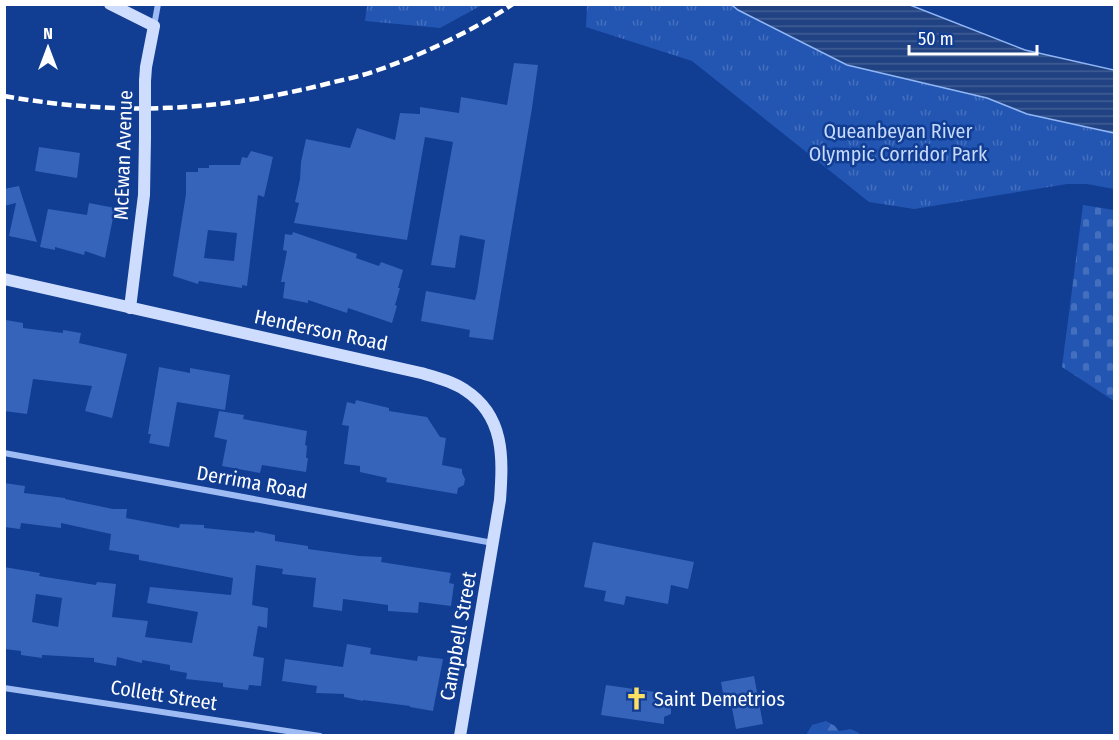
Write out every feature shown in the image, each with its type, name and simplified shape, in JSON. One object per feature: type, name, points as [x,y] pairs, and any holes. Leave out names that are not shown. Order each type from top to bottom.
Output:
[{"type":"street","points":[[110,4],[154,26]]},
{"type":"street","name":"McEwan Avenue","points":[[130,308],[144,195],[146,72],[158,4]]},
{"type":"street","name":"Henderson Road","points":[[4,279],[411,370],[464,389],[480,401],[492,417],[499,437],[502,476],[494,543]]},
{"type":"street","name":"Derrima Road","points":[[4,453],[494,543]]},
{"type":"street","name":"Campbell Street","points":[[460,735],[494,543]]},
{"type":"street","name":"Collett Street","points":[[4,688],[320,735]]},
{"type":"green space","points":[[367,4],[482,5],[440,28],[365,21]]},
{"type":"green space","name":"Queanbeyan River Olympic Corridor Park","points":[[587,5],[732,5],[738,10],[1027,114],[1114,133],[1114,189],[1087,184],[1067,184],[914,209],[869,202],[692,61],[586,27]]},
{"type":"green space","points":[[1083,205],[1114,210],[1114,401],[1062,367]]},
{"type":"green space","points":[[826,721],[839,731],[851,729],[860,735],[806,735],[812,725]]},
{"type":"shaded area","points":[[732,5],[910,5],[1025,50],[1114,70],[1114,133],[1027,114],[987,98],[847,65]]},
{"type":"building","points":[[514,63],[538,65],[493,340],[469,337],[470,330],[421,321],[426,291],[475,300],[477,292],[485,240],[460,235],[455,268],[431,265],[453,142],[425,137],[407,240],[294,223],[299,203],[295,202],[306,139],[350,148],[357,128],[395,140],[400,113],[420,114],[420,107],[459,113],[461,97],[507,105]]},
{"type":"building","points":[[39,147],[80,153],[77,178],[35,171]]},
{"type":"building","points":[[251,151],[273,157],[264,197],[258,195],[247,286],[242,285],[242,288],[199,281],[198,284],[173,276],[186,194],[186,172],[198,172],[198,168],[209,168],[209,165],[240,165],[242,157],[247,158]],"holes":[[[208,230],[237,233],[234,261],[204,258]]]},
{"type":"building","points":[[19,186],[37,242],[9,236],[16,203],[4,206],[4,189]]},
{"type":"building","points":[[89,203],[115,208],[105,258],[85,251],[84,255],[55,247],[55,250],[40,247],[48,209],[87,215]]},
{"type":"building","points":[[293,232],[357,254],[356,258],[379,266],[381,262],[403,270],[392,323],[348,308],[347,313],[308,300],[308,303],[283,298],[285,282],[281,282],[287,251],[283,250],[285,234],[292,235]]},
{"type":"building","points":[[6,320],[23,323],[23,328],[81,333],[79,343],[127,354],[112,418],[85,411],[92,386],[33,379],[27,414],[4,411],[4,326]]},
{"type":"building","points":[[159,367],[190,373],[190,368],[230,375],[225,410],[177,402],[169,447],[149,443],[151,434],[148,434]]},
{"type":"building","points":[[356,400],[389,408],[389,411],[427,417],[440,437],[446,438],[442,465],[462,469],[464,485],[458,488],[457,494],[386,482],[387,478],[360,472],[360,466],[344,464],[349,426],[342,425],[347,402],[355,404]]},
{"type":"building","points":[[219,411],[244,415],[243,419],[307,431],[306,472],[262,465],[260,473],[222,466],[227,440],[214,437]]},
{"type":"building","points":[[4,483],[25,486],[24,493],[65,498],[113,509],[127,509],[126,518],[179,528],[180,524],[204,525],[204,528],[254,533],[255,531],[275,535],[275,541],[308,546],[308,549],[382,557],[381,562],[451,573],[449,583],[454,584],[451,606],[419,602],[418,613],[388,611],[388,605],[343,599],[342,611],[313,607],[316,578],[282,574],[283,569],[256,565],[252,605],[268,608],[267,628],[258,626],[253,656],[264,658],[261,686],[249,685],[248,690],[223,687],[223,683],[186,679],[187,673],[170,670],[170,665],[142,660],[142,663],[117,657],[116,666],[94,662],[94,658],[42,655],[42,658],[21,655],[21,651],[4,649],[4,567],[40,573],[39,576],[96,585],[97,582],[116,584],[112,617],[148,621],[145,637],[192,643],[198,612],[147,603],[150,587],[231,595],[233,578],[139,560],[139,555],[109,550],[111,534],[61,523],[61,528],[21,523],[20,529],[4,527]],"holes":[[[36,594],[62,598],[58,627],[32,622]]]},
{"type":"building","points":[[593,542],[694,562],[688,589],[671,585],[668,604],[626,596],[624,605],[604,601],[606,591],[584,587]]},
{"type":"building","points":[[347,644],[371,648],[370,654],[417,661],[418,656],[443,659],[433,711],[363,701],[344,697],[344,694],[316,693],[317,686],[282,681],[285,659],[343,667]]},
{"type":"building","points":[[754,676],[763,724],[736,729],[731,703],[725,704],[721,682]]},
{"type":"building","name":"Saint Demetrios","points":[[606,685],[669,694],[667,702],[671,706],[671,714],[664,717],[664,724],[601,715]]},
{"type":"railway","points":[[4,96],[88,106],[168,108],[208,105],[288,93],[354,77],[395,64],[465,32],[513,4]]},
{"type":"place","name":"Saint Demetrios","points":[[636,699]]}]
